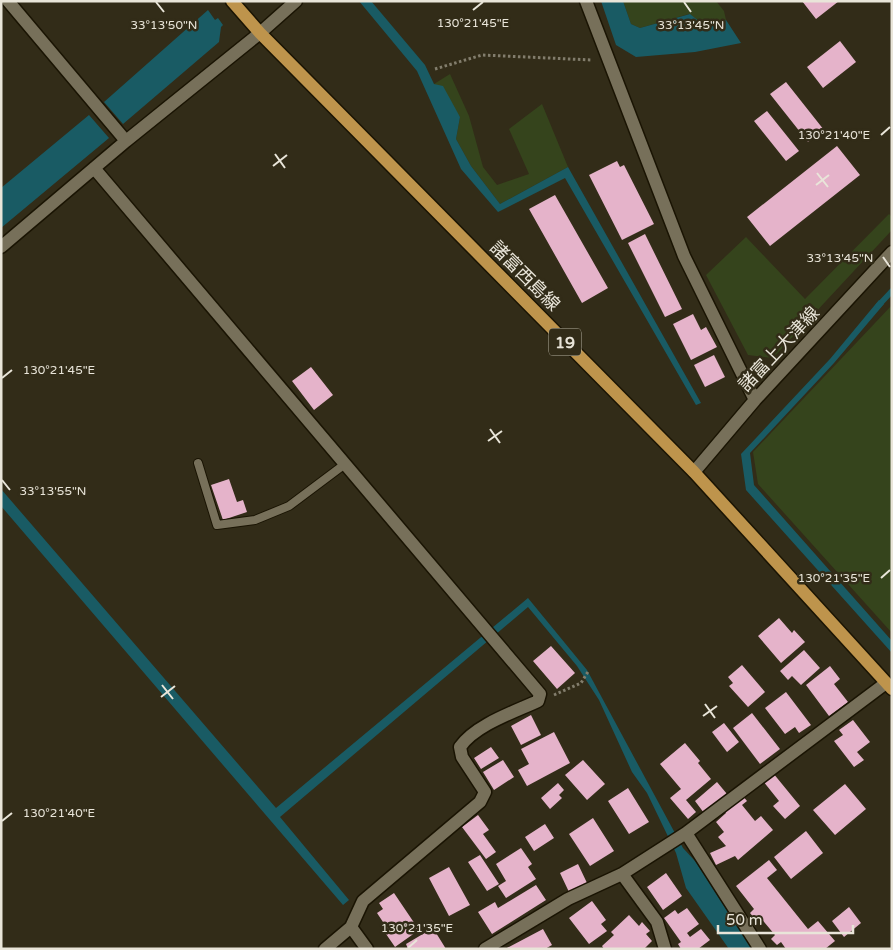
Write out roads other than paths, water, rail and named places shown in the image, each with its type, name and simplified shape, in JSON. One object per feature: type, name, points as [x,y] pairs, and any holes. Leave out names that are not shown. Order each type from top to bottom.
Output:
[{"type":"main road","name":"諸富西島線","points":[[232,1],[260,33],[694,472],[889,686]]},
{"type":"street","points":[[8,1],[126,141]]},
{"type":"street","points":[[1,247],[126,141],[260,33],[296,1]]},
{"type":"street","points":[[586,1],[684,256],[755,400]]},
{"type":"street","points":[[94,168],[540,694],[538,701],[492,722],[466,740],[460,747],[462,757],[485,792],[480,802],[363,901],[351,927],[325,949]]},
{"type":"street","name":"諸富上大津線","points":[[694,472],[755,400],[892,252]]},
{"type":"street","points":[[489,948],[568,899],[622,874],[684,835],[889,686]]},
{"type":"street","points":[[684,835],[760,949]]},
{"type":"street","points":[[622,874],[657,922],[665,949]]},
{"type":"street","points":[[351,927],[367,949]]},
{"type":"lane","points":[[198,463],[217,525],[255,520],[289,506],[345,464]]},
{"type":"water","points":[[359,1],[371,1],[425,65],[434,84],[443,86],[460,117],[456,139],[471,166],[500,204],[568,167],[701,403],[696,405],[565,178],[498,212],[461,169],[417,71]]},
{"type":"water","points":[[601,1],[623,1],[631,24],[640,28],[690,14],[700,22],[726,20],[741,43],[695,52],[636,57],[616,45]]},
{"type":"water","points":[[208,10],[215,20],[218,18],[223,25],[219,42],[123,124],[104,102]]},
{"type":"water","points":[[89,115],[109,138],[1,228],[1,188]]},
{"type":"water","points":[[879,300],[884,304],[834,363],[750,453],[754,485],[892,641],[892,653],[746,490],[741,454],[830,359]]},
{"type":"water","points":[[1,489],[276,808],[528,598],[587,670],[683,848],[695,861],[752,949],[729,949],[686,888],[676,853],[647,793],[632,772],[599,700],[577,666],[528,607],[280,817],[349,900],[343,905],[1,506]]},
{"type":"waterway","points":[[878,306],[892,291]]}]
